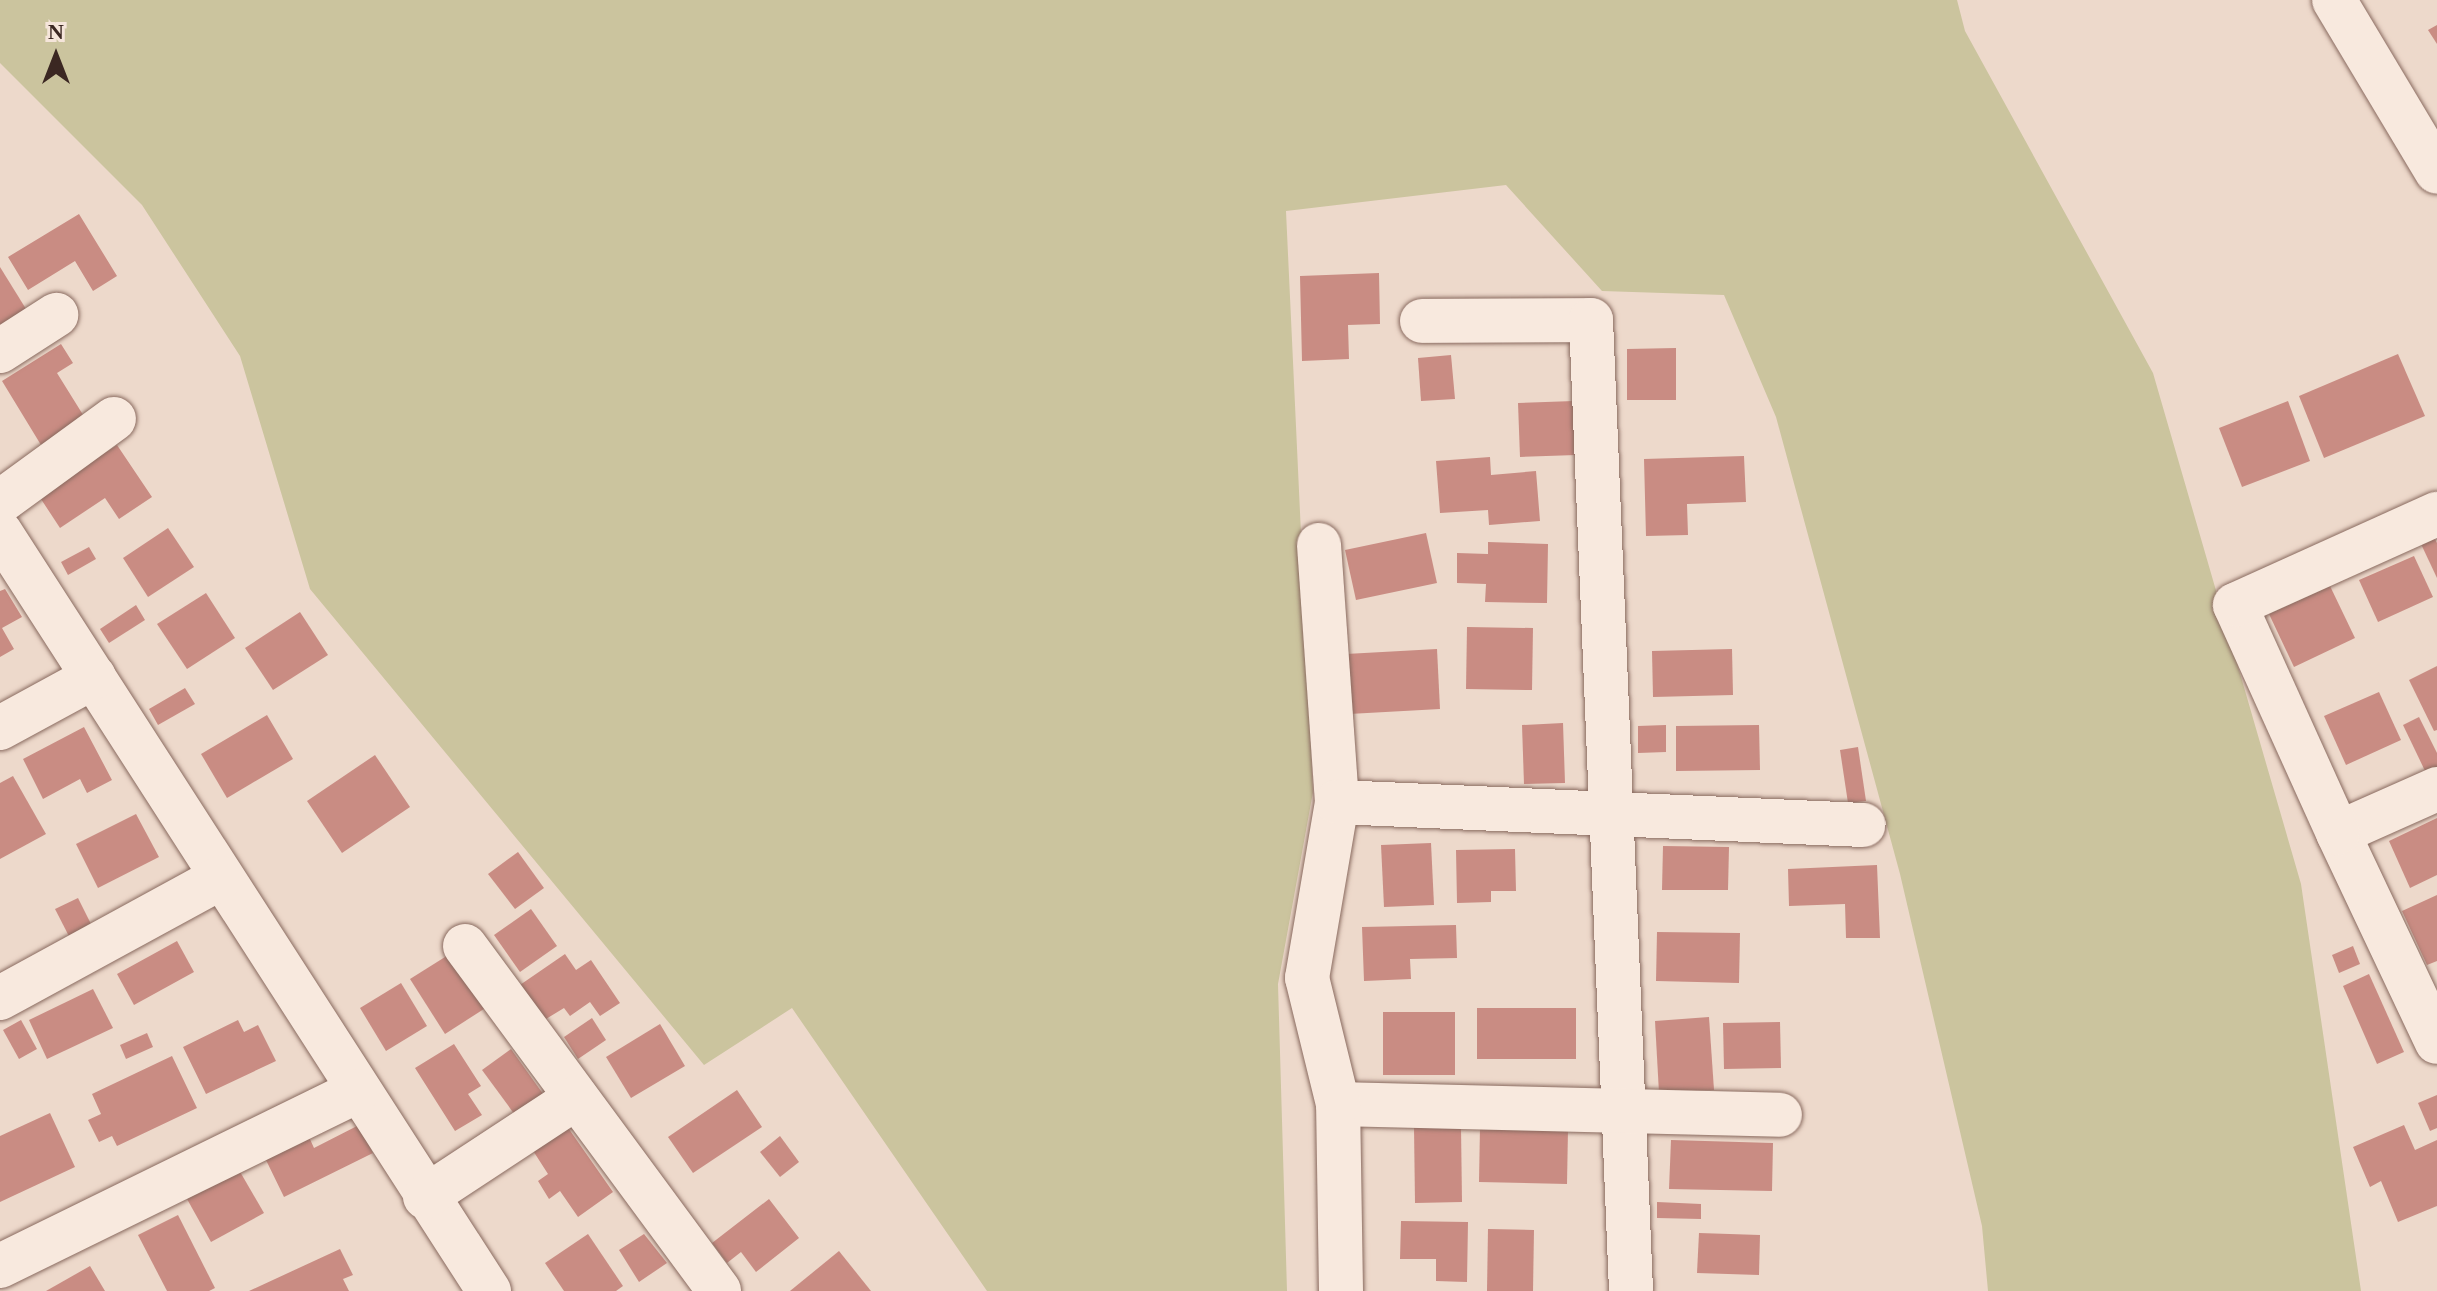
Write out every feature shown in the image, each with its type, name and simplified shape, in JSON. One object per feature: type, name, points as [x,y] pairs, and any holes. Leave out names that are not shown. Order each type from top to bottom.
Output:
[{"type":"street","points":[[2334,0],[2434,161]]},
{"type":"street","points":[[0,351],[56,315]]},
{"type":"street","points":[[1422,321],[1591,320],[1631,1291]]},
{"type":"street","points":[[0,502],[114,419]]},
{"type":"street","points":[[2437,514],[2235,605],[2437,1042]]},
{"type":"street","points":[[0,532],[425,1197],[489,1291]]},
{"type":"street","points":[[1319,545],[1337,802],[1307,978],[1338,1104],[1341,1291]]},
{"type":"street","points":[[0,728],[94,677]]},
{"type":"street","points":[[2338,833],[2437,789]]},
{"type":"street","points":[[1337,802],[1863,825]]},
{"type":"street","points":[[0,998],[220,878]]},
{"type":"street","points":[[465,946],[719,1291]]},
{"type":"street","points":[[0,1266],[358,1091]]},
{"type":"street","points":[[425,1197],[576,1098]]},
{"type":"street","points":[[1338,1104],[1780,1115]]},
{"type":"shaded area","points":[[0,0],[1957,0],[1965,31],[2153,373],[2301,884],[2361,1291],[1988,1291],[1982,1226],[1900,874],[1776,417],[1724,295],[1602,291],[1506,185],[1286,211],[1313,792],[1278,984],[1287,1291],[987,1291],[792,1008],[704,1065],[310,589],[240,356],[142,205],[0,63]]},
{"type":"building","points":[[2437,25],[2437,44],[2428,30]]},
{"type":"building","points":[[79,214],[117,276],[93,291],[75,261],[28,290],[8,257]]},
{"type":"building","points":[[0,267],[31,317],[0,336]]},
{"type":"building","points":[[1379,273],[1380,324],[1348,325],[1349,359],[1302,361],[1300,276]]},
{"type":"building","points":[[61,344],[73,363],[57,373],[85,418],[41,445],[2,381]]},
{"type":"building","points":[[1676,348],[1676,400],[1627,400],[1627,349]]},
{"type":"building","points":[[2398,354],[2425,416],[2324,458],[2299,396]]},
{"type":"building","points":[[1451,355],[1455,399],[1421,401],[1418,358]]},
{"type":"building","points":[[1574,401],[1576,455],[1520,457],[1518,403]]},
{"type":"building","points":[[2288,401],[2310,461],[2242,487],[2219,428]]},
{"type":"building","points":[[117,445],[152,497],[119,519],[105,498],[60,528],[39,496]]},
{"type":"building","points":[[1744,456],[1746,502],[1687,504],[1688,535],[1646,536],[1644,459]]},
{"type":"building","points":[[1490,457],[1491,475],[1536,471],[1540,521],[1489,525],[1488,510],[1440,513],[1436,461]]},
{"type":"building","points":[[168,528],[194,567],[148,597],[123,558]]},
{"type":"building","points":[[1426,533],[1437,583],[1356,600],[1345,550]]},
{"type":"building","points":[[2434,537],[2437,543],[2437,578],[2421,544]]},
{"type":"building","points":[[1488,542],[1548,544],[1547,603],[1485,602],[1486,584],[1457,583],[1457,553],[1488,554]]},
{"type":"building","points":[[89,547],[96,559],[68,575],[61,562]]},
{"type":"building","points":[[2414,556],[2433,597],[2378,622],[2359,580]]},
{"type":"building","points":[[2330,586],[2355,638],[2294,667],[2269,614]]},
{"type":"building","points":[[5,589],[22,617],[2,628],[14,649],[0,657],[0,591]]},
{"type":"building","points":[[206,593],[235,638],[187,669],[157,624]]},
{"type":"building","points":[[136,605],[145,620],[109,643],[100,629]]},
{"type":"building","points":[[300,612],[328,655],[273,690],[245,648]]},
{"type":"building","points":[[1467,627],[1533,628],[1532,690],[1466,689]]},
{"type":"building","points":[[1437,649],[1440,709],[1349,714],[1346,654]]},
{"type":"building","points":[[1732,649],[1733,695],[1653,697],[1652,651]]},
{"type":"building","points":[[2437,666],[2437,730],[2434,731],[2409,680]]},
{"type":"building","points":[[185,688],[195,704],[158,725],[149,709]]},
{"type":"building","points":[[2379,692],[2401,740],[2346,765],[2324,716]]},
{"type":"building","points":[[267,715],[293,759],[227,798],[201,754]]},
{"type":"building","points":[[2419,717],[2437,753],[2437,770],[2427,775],[2403,725]]},
{"type":"building","points":[[1563,723],[1565,783],[1524,784],[1522,725]]},
{"type":"building","points":[[1666,725],[1666,752],[1638,753],[1638,726]]},
{"type":"building","points":[[1759,725],[1760,770],[1676,771],[1676,726]]},
{"type":"building","points":[[84,727],[112,780],[87,793],[80,779],[43,799],[23,759]]},
{"type":"building","points":[[1858,747],[1866,801],[1848,803],[1840,750]]},
{"type":"building","points":[[375,755],[410,807],[342,853],[307,801]]},
{"type":"building","points":[[13,776],[46,834],[0,859],[0,783]]},
{"type":"building","points":[[136,814],[159,857],[98,888],[76,844]]},
{"type":"building","points":[[2437,818],[2437,875],[2410,888],[2389,841]]},
{"type":"building","points":[[1431,843],[1434,905],[1384,907],[1381,845]]},
{"type":"building","points":[[1663,846],[1729,847],[1728,890],[1662,890]]},
{"type":"building","points":[[1515,849],[1516,891],[1491,891],[1491,902],[1457,903],[1456,850]]},
{"type":"building","points":[[518,852],[544,888],[515,909],[488,874]]},
{"type":"building","points":[[1877,865],[1880,938],[1846,938],[1845,904],[1789,906],[1788,869]]},
{"type":"building","points":[[2437,895],[2437,961],[2427,965],[2402,911]]},
{"type":"building","points":[[78,898],[95,932],[73,944],[55,909]]},
{"type":"building","points":[[531,909],[557,946],[520,972],[494,935]]},
{"type":"building","points":[[1456,925],[1457,958],[1410,959],[1411,979],[1364,981],[1362,927]]},
{"type":"building","points":[[1657,932],[1740,933],[1739,983],[1656,981]]},
{"type":"building","points":[[177,941],[194,972],[134,1005],[117,974]]},
{"type":"building","points":[[2353,946],[2360,964],[2339,973],[2332,955]]},
{"type":"building","points":[[453,952],[487,1007],[445,1034],[410,979]]},
{"type":"building","points":[[565,954],[576,970],[591,960],[620,1003],[600,1016],[590,1002],[570,1016],[564,1008],[541,1022],[517,987]]},
{"type":"building","points":[[2369,974],[2404,1052],[2377,1064],[2343,986]]},
{"type":"building","points":[[401,983],[427,1026],[386,1051],[360,1008]]},
{"type":"building","points":[[93,989],[113,1028],[47,1059],[29,1020]]},
{"type":"building","points":[[1477,1008],[1576,1008],[1576,1059],[1477,1059]]},
{"type":"building","points":[[1383,1012],[1455,1012],[1455,1075],[1383,1075]]},
{"type":"building","points":[[1709,1017],[1714,1090],[1659,1093],[1655,1021]]},
{"type":"building","points":[[592,1018],[606,1040],[578,1059],[564,1037]]},
{"type":"building","points":[[21,1020],[37,1049],[19,1059],[3,1030]]},
{"type":"building","points":[[238,1020],[244,1032],[258,1025],[276,1061],[206,1094],[183,1047]]},
{"type":"building","points":[[1780,1022],[1781,1068],[1724,1069],[1723,1023]]},
{"type":"building","points":[[660,1024],[685,1066],[631,1098],[606,1057]]},
{"type":"building","points":[[147,1033],[153,1047],[126,1059],[120,1045]]},
{"type":"building","points":[[454,1044],[481,1086],[468,1094],[482,1115],[455,1131],[415,1068]]},
{"type":"building","points":[[511,1049],[546,1098],[518,1119],[482,1070]]},
{"type":"building","points":[[172,1056],[197,1108],[117,1146],[112,1136],[99,1142],[88,1120],[101,1114],[92,1094]]},
{"type":"building","points":[[737,1090],[762,1127],[693,1173],[668,1137]]},
{"type":"building","points":[[2437,1095],[2437,1128],[2430,1131],[2418,1103]]},
{"type":"building","points":[[50,1113],[75,1167],[0,1202],[0,1136]]},
{"type":"building","points":[[564,1122],[613,1192],[578,1217],[560,1191],[549,1199],[538,1181],[548,1174],[530,1146]]},
{"type":"building","points":[[359,1125],[373,1153],[284,1197],[265,1158],[309,1137],[314,1148]]},
{"type":"building","points":[[2404,1125],[2415,1150],[2437,1140],[2437,1206],[2398,1222],[2381,1181],[2370,1187],[2353,1147]]},
{"type":"building","points":[[1414,1127],[1461,1127],[1462,1202],[1415,1203]]},
{"type":"building","points":[[1480,1127],[1568,1129],[1567,1184],[1479,1182]]},
{"type":"building","points":[[780,1136],[799,1162],[780,1177],[760,1152]]},
{"type":"building","points":[[1671,1140],[1773,1143],[1772,1191],[1669,1189]]},
{"type":"building","points":[[239,1170],[264,1213],[211,1242],[187,1199]]},
{"type":"building","points":[[769,1199],[799,1238],[756,1272],[741,1252],[727,1263],[712,1243]]},
{"type":"building","points":[[1657,1202],[1701,1204],[1701,1219],[1657,1218]]},
{"type":"building","points":[[178,1215],[215,1288],[209,1291],[167,1291],[138,1235]]},
{"type":"building","points":[[1401,1221],[1468,1222],[1467,1282],[1436,1281],[1436,1259],[1400,1259]]},
{"type":"building","points":[[1488,1229],[1534,1230],[1533,1291],[1487,1291]]},
{"type":"building","points":[[1699,1233],[1760,1235],[1759,1275],[1697,1273]]},
{"type":"building","points":[[588,1234],[623,1286],[616,1291],[564,1291],[545,1263]]},
{"type":"building","points":[[644,1234],[667,1263],[639,1282],[619,1250]]},
{"type":"building","points":[[340,1249],[353,1275],[343,1279],[349,1291],[249,1291]]},
{"type":"building","points":[[839,1251],[871,1291],[790,1291]]},
{"type":"building","points":[[90,1266],[105,1291],[46,1291]]}]
